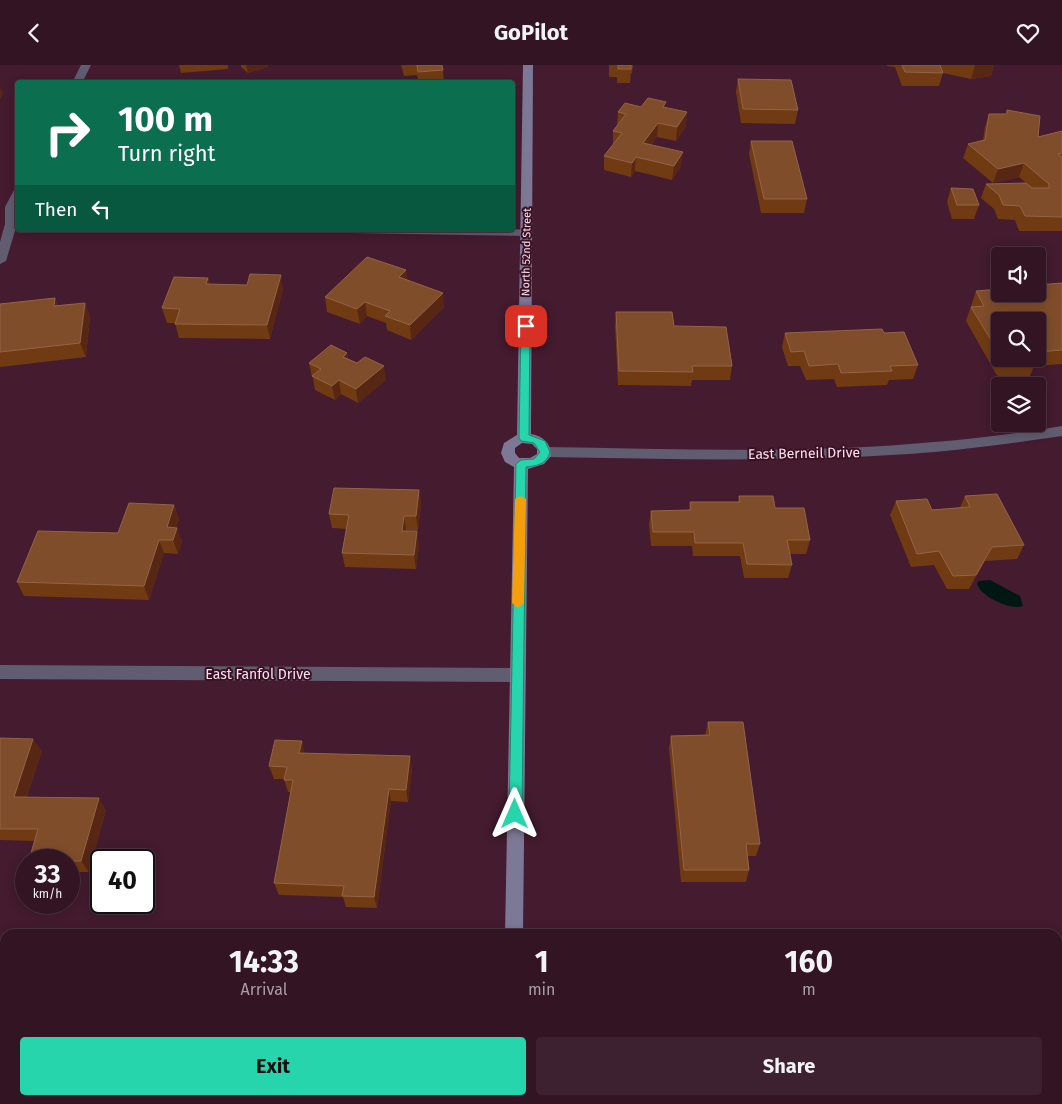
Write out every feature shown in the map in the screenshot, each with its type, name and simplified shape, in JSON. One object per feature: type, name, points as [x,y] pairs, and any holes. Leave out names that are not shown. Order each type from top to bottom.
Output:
[{"type":"street","points":[[78,80],[86,65]]},
{"type":"street","name":"North 52nd Street","points":[[524,438],[528,65]]},
{"type":"street","points":[[0,261],[14,224],[10,207],[15,198]]},
{"type":"street","points":[[469,232],[527,233]]},
{"type":"street","name":"East Berneil Drive","points":[[545,452],[826,454],[964,445],[1062,431]]},
{"type":"street","points":[[524,438],[541,443],[545,452],[544,456],[537,462],[521,464],[510,459],[507,450],[513,442],[524,438]]},
{"type":"street","points":[[514,929],[516,675],[521,464]]},
{"type":"street","name":"East Fanfol Drive","points":[[0,672],[516,675]]},
{"type":"shaded area","points":[[990,580],[1020,596],[1023,606],[1018,607],[1004,604],[983,593],[977,583]]},
{"type":"building","points":[[417,65],[442,65],[443,70],[418,72]]},
{"type":"building","points":[[618,65],[631,65],[631,69],[618,69]]},
{"type":"building","points":[[902,65],[940,65],[943,73],[905,72]]},
{"type":"building","points":[[738,79],[791,80],[798,110],[743,109]]},
{"type":"building","points":[[648,98],[666,102],[663,107],[687,112],[677,127],[658,123],[643,143],[683,152],[674,166],[636,157],[632,163],[604,156],[622,133],[613,131],[626,114],[618,112],[625,103],[641,107]]},
{"type":"building","points":[[1007,110],[1040,116],[1038,137],[1062,131],[1062,153],[1058,154],[1062,157],[1062,217],[1025,216],[1020,206],[1003,205],[999,195],[986,184],[1026,183],[1032,188],[1049,188],[1049,184],[1024,163],[998,169],[968,144],[985,140],[989,114],[1007,114]]},
{"type":"building","points":[[751,141],[792,141],[807,199],[764,199]]},
{"type":"building","points":[[951,188],[973,189],[979,205],[957,205]]},
{"type":"building","points":[[367,257],[406,270],[399,277],[443,293],[410,325],[385,316],[390,311],[365,302],[357,309],[325,297]]},
{"type":"building","points":[[250,274],[281,275],[267,325],[175,324],[180,309],[162,308],[174,277],[208,278],[206,284],[247,285]]},
{"type":"building","points":[[1062,283],[1062,350],[1046,351],[1046,312],[991,312],[991,340],[971,307],[984,306],[976,291],[991,290],[991,302],[1046,302],[1046,284]]},
{"type":"building","points":[[55,298],[54,306],[85,303],[80,343],[0,352],[0,304]]},
{"type":"building","points":[[616,312],[672,312],[674,326],[726,327],[732,366],[692,366],[693,372],[619,371]]},
{"type":"building","points":[[882,329],[884,333],[904,332],[918,365],[890,366],[892,371],[841,373],[838,364],[809,366],[804,351],[791,352],[785,333]]},
{"type":"building","points":[[331,345],[347,353],[343,357],[357,363],[365,357],[384,366],[356,389],[339,380],[332,386],[312,376],[321,369],[309,363]]},
{"type":"building","points":[[334,488],[419,490],[416,516],[404,516],[402,531],[417,531],[414,555],[342,553],[349,515],[329,514]]},
{"type":"building","points":[[997,494],[1024,545],[992,547],[976,575],[953,576],[939,551],[917,554],[896,501],[927,499],[932,510],[970,507],[965,496]]},
{"type":"building","points":[[739,496],[773,496],[775,508],[804,508],[810,540],[787,540],[792,565],[747,564],[743,543],[695,543],[694,532],[653,532],[651,511],[691,510],[690,502],[740,502]]},
{"type":"building","points":[[129,503],[174,505],[167,527],[177,528],[173,540],[159,540],[144,586],[17,582],[38,531],[118,533]]},
{"type":"building","points":[[708,722],[743,722],[760,844],[746,844],[749,870],[684,870],[671,736],[710,735]]},
{"type":"building","points":[[0,738],[33,739],[14,797],[99,798],[81,861],[80,849],[32,849],[38,829],[0,829]]},
{"type":"building","points":[[275,740],[302,741],[299,753],[410,756],[406,790],[389,789],[374,897],[342,896],[344,886],[274,883],[293,780],[284,780],[287,767],[269,766]]},
{"type":"slow traffic","points":[[518,603],[520,499]]},
{"type":"route","points":[[515,814],[521,464],[527,465],[537,462],[544,456],[545,452],[541,443],[531,438],[524,438],[526,326]]}]
